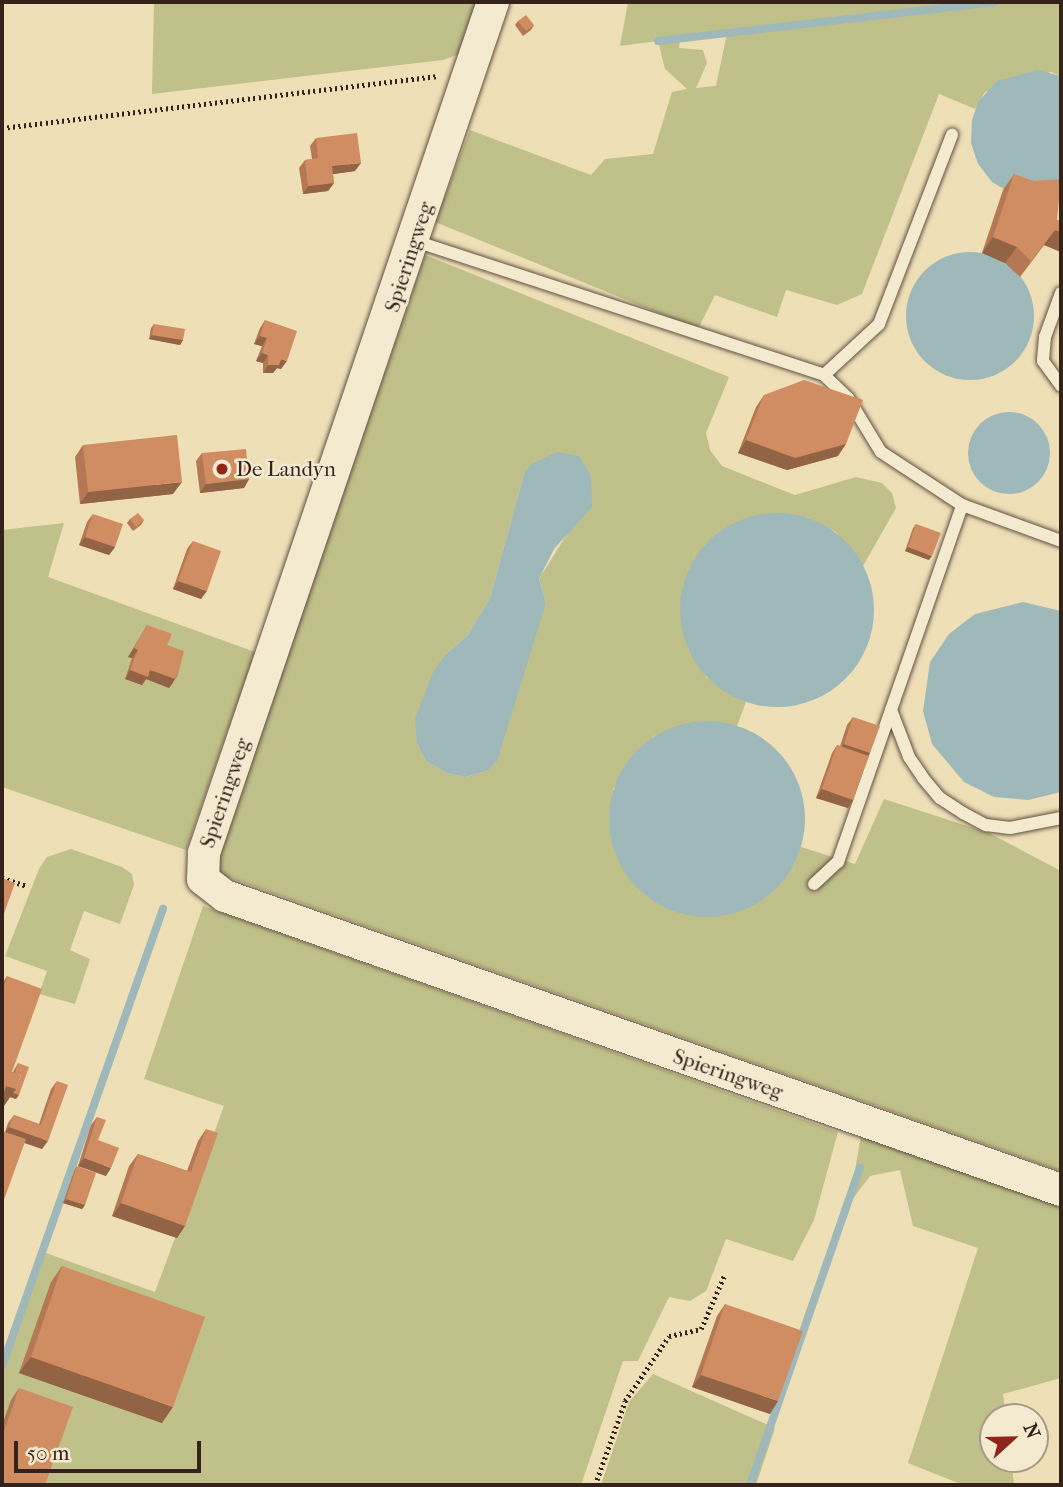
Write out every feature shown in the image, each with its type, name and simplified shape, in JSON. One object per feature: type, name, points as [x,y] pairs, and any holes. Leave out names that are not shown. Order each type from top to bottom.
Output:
[{"type":"street","name":"Spieringweg","points":[[493,2],[415,241],[204,853],[203,879],[225,896],[1061,1189]]},
{"type":"lane","points":[[824,375],[879,324],[952,135]]},
{"type":"lane","points":[[415,241],[824,375],[848,398],[881,452],[962,505],[1061,541]]},
{"type":"lane","points":[[1061,293],[1045,337],[1043,361],[1061,386]]},
{"type":"lane","points":[[814,884],[838,862],[962,505]]},
{"type":"lane","points":[[891,709],[909,757],[923,778],[940,798],[963,813],[986,825],[1010,828],[1061,818]]},
{"type":"path","points":[[2,128],[426,78]]},
{"type":"path","points":[[2,878],[26,886]]},
{"type":"path","points":[[595,1485],[625,1401],[669,1336],[701,1329],[724,1276]]},
{"type":"green space","points":[[154,2],[480,2],[460,54],[443,60],[152,94]]},
{"type":"green space","points":[[628,2],[1061,2],[1061,76],[1051,72],[985,92],[975,109],[939,94],[862,294],[837,305],[786,290],[777,317],[715,295],[698,329],[435,222],[470,130],[591,175],[605,159],[653,154],[672,92],[687,89],[665,69],[658,41],[620,46]],"holes":[[[727,33],[716,86],[696,88],[707,63],[703,50],[679,48],[680,39]]]},
{"type":"green space","points":[[425,255],[729,377],[706,433],[710,450],[722,466],[795,495],[856,477],[882,483],[892,493],[896,508],[863,566],[836,532],[806,517],[690,567],[681,599],[688,649],[707,678],[746,702],[737,726],[703,721],[654,736],[613,789],[609,823],[794,864],[801,847],[855,864],[884,799],[989,833],[1061,871],[1061,1171],[213,872]],"holes":[[[524,474],[569,531],[539,579],[546,603],[487,771],[465,777],[447,773],[426,761],[417,744],[445,655],[468,635],[490,598]]]},
{"type":"green space","points":[[64,523],[48,577],[255,652],[186,850],[2,787],[2,530]]},
{"type":"green space","points":[[71,849],[122,867],[132,874],[134,885],[120,924],[84,911],[70,950],[90,959],[75,1004],[39,994],[47,971],[5,956],[39,869],[47,857]]},
{"type":"green space","points":[[203,906],[838,1132],[814,1220],[793,1261],[726,1239],[706,1291],[690,1301],[669,1297],[638,1361],[623,1361],[581,1485],[2,1485],[2,1360],[43,1252],[155,1292],[224,1106],[144,1079]]},
{"type":"green space","points":[[862,1130],[1061,1203],[1061,1378],[1003,1394],[1004,1403],[979,1403],[979,1473],[1013,1473],[1014,1485],[963,1485],[908,1463],[978,1248],[913,1226],[900,1170],[870,1176],[849,1204]]},
{"type":"green space","points":[[653,1374],[775,1428],[756,1485],[601,1485],[629,1402]]},
{"type":"water","points":[[1037,70],[1061,76],[1061,191],[1011,193],[992,182],[978,164],[971,143],[972,120],[978,102],[997,81]]},
{"type":"water","points":[[970,252],[994,257],[1015,271],[1029,292],[1034,316],[1029,340],[1015,361],[994,375],[970,380],[946,375],[925,361],[911,340],[906,316],[911,292],[925,271],[946,257]]},
{"type":"water","points":[[1009,412],[1025,416],[1038,424],[1046,437],[1050,453],[1046,469],[1038,482],[1025,490],[1009,494],[993,490],[980,482],[972,469],[968,453],[972,437],[980,424],[993,416]]},
{"type":"water","points":[[557,452],[579,456],[591,476],[592,507],[554,549],[539,579],[546,603],[497,761],[487,771],[465,777],[447,773],[426,761],[417,744],[415,719],[433,672],[445,655],[468,635],[490,598],[524,474],[530,465]]},
{"type":"water","points":[[777,513],[814,520],[846,541],[867,573],[874,610],[867,647],[846,679],[814,700],[777,707],[740,700],[708,679],[687,647],[680,610],[687,573],[708,541],[740,520]]},
{"type":"water","points":[[1023,602],[1061,611],[1061,792],[1028,800],[994,797],[964,782],[932,744],[923,711],[930,662],[949,634],[975,614]]},
{"type":"water","points":[[707,721],[744,729],[776,750],[797,782],[805,819],[797,856],[776,888],[744,909],[707,917],[670,909],[638,888],[617,856],[609,819],[617,782],[638,750],[670,729]]},
{"type":"building","points":[[526,15],[534,25],[526,31],[518,21]]},
{"type":"building","points":[[357,133],[361,163],[332,166],[334,183],[308,186],[305,160],[318,158],[316,138]]},
{"type":"building","points":[[1014,174],[1034,181],[1061,179],[1057,220],[1061,221],[1061,232],[1055,230],[1031,261],[1017,247],[993,237]]},
{"type":"building","points":[[265,320],[297,331],[287,361],[281,359],[279,365],[268,365],[268,355],[262,353],[267,338],[260,336]]},
{"type":"building","points":[[154,324],[185,329],[183,340],[152,335]]},
{"type":"building","points":[[804,380],[863,400],[846,444],[795,458],[746,440],[764,395]]},
{"type":"building","points":[[177,435],[182,482],[88,492],[83,445]]},
{"type":"building","points":[[246,449],[249,479],[206,484],[202,453]]},
{"type":"building","points":[[138,513],[144,520],[136,527],[130,519]]},
{"type":"building","points":[[93,514],[123,524],[115,547],[85,537]]},
{"type":"building","points":[[916,524],[941,533],[932,556],[908,547]]},
{"type":"building","points":[[193,541],[221,551],[207,591],[178,581]]},
{"type":"building","points":[[147,625],[172,634],[167,645],[184,651],[175,679],[150,670],[148,677],[130,670],[138,650],[134,648]]},
{"type":"building","points":[[853,717],[880,726],[870,753],[844,744]]},
{"type":"building","points":[[837,745],[869,756],[853,800],[822,789]]},
{"type":"building","points":[[2,878],[15,883],[2,919]]},
{"type":"building","points":[[7,976],[42,989],[12,1072],[21,1075],[16,1089],[6,1086],[2,1099],[2,992]]},
{"type":"building","points":[[18,1063],[29,1067],[19,1095],[13,1093],[21,1075],[15,1073]]},
{"type":"building","points":[[57,1081],[68,1085],[48,1141],[9,1127],[14,1115],[41,1125]]},
{"type":"building","points":[[97,1117],[106,1120],[98,1140],[119,1148],[111,1168],[84,1158]]},
{"type":"building","points":[[206,1129],[218,1133],[185,1226],[121,1203],[138,1154],[191,1172]]},
{"type":"building","points":[[2,1131],[26,1139],[2,1205]]},
{"type":"building","points":[[77,1166],[96,1173],[85,1205],[66,1199]]},
{"type":"building","points":[[62,1266],[205,1317],[173,1407],[31,1357]]},
{"type":"building","points":[[725,1304],[803,1331],[778,1401],[701,1375]]},
{"type":"building","points":[[19,1388],[73,1407],[45,1485],[2,1485],[2,1437]]},
{"type":"waterway","points":[[658,41],[995,2]]},
{"type":"waterway","points":[[2,1366],[163,908]]},
{"type":"waterway","points":[[750,1485],[860,1167]]},
{"type":"place","name":"De Landyn","points":[[222,469]]}]
